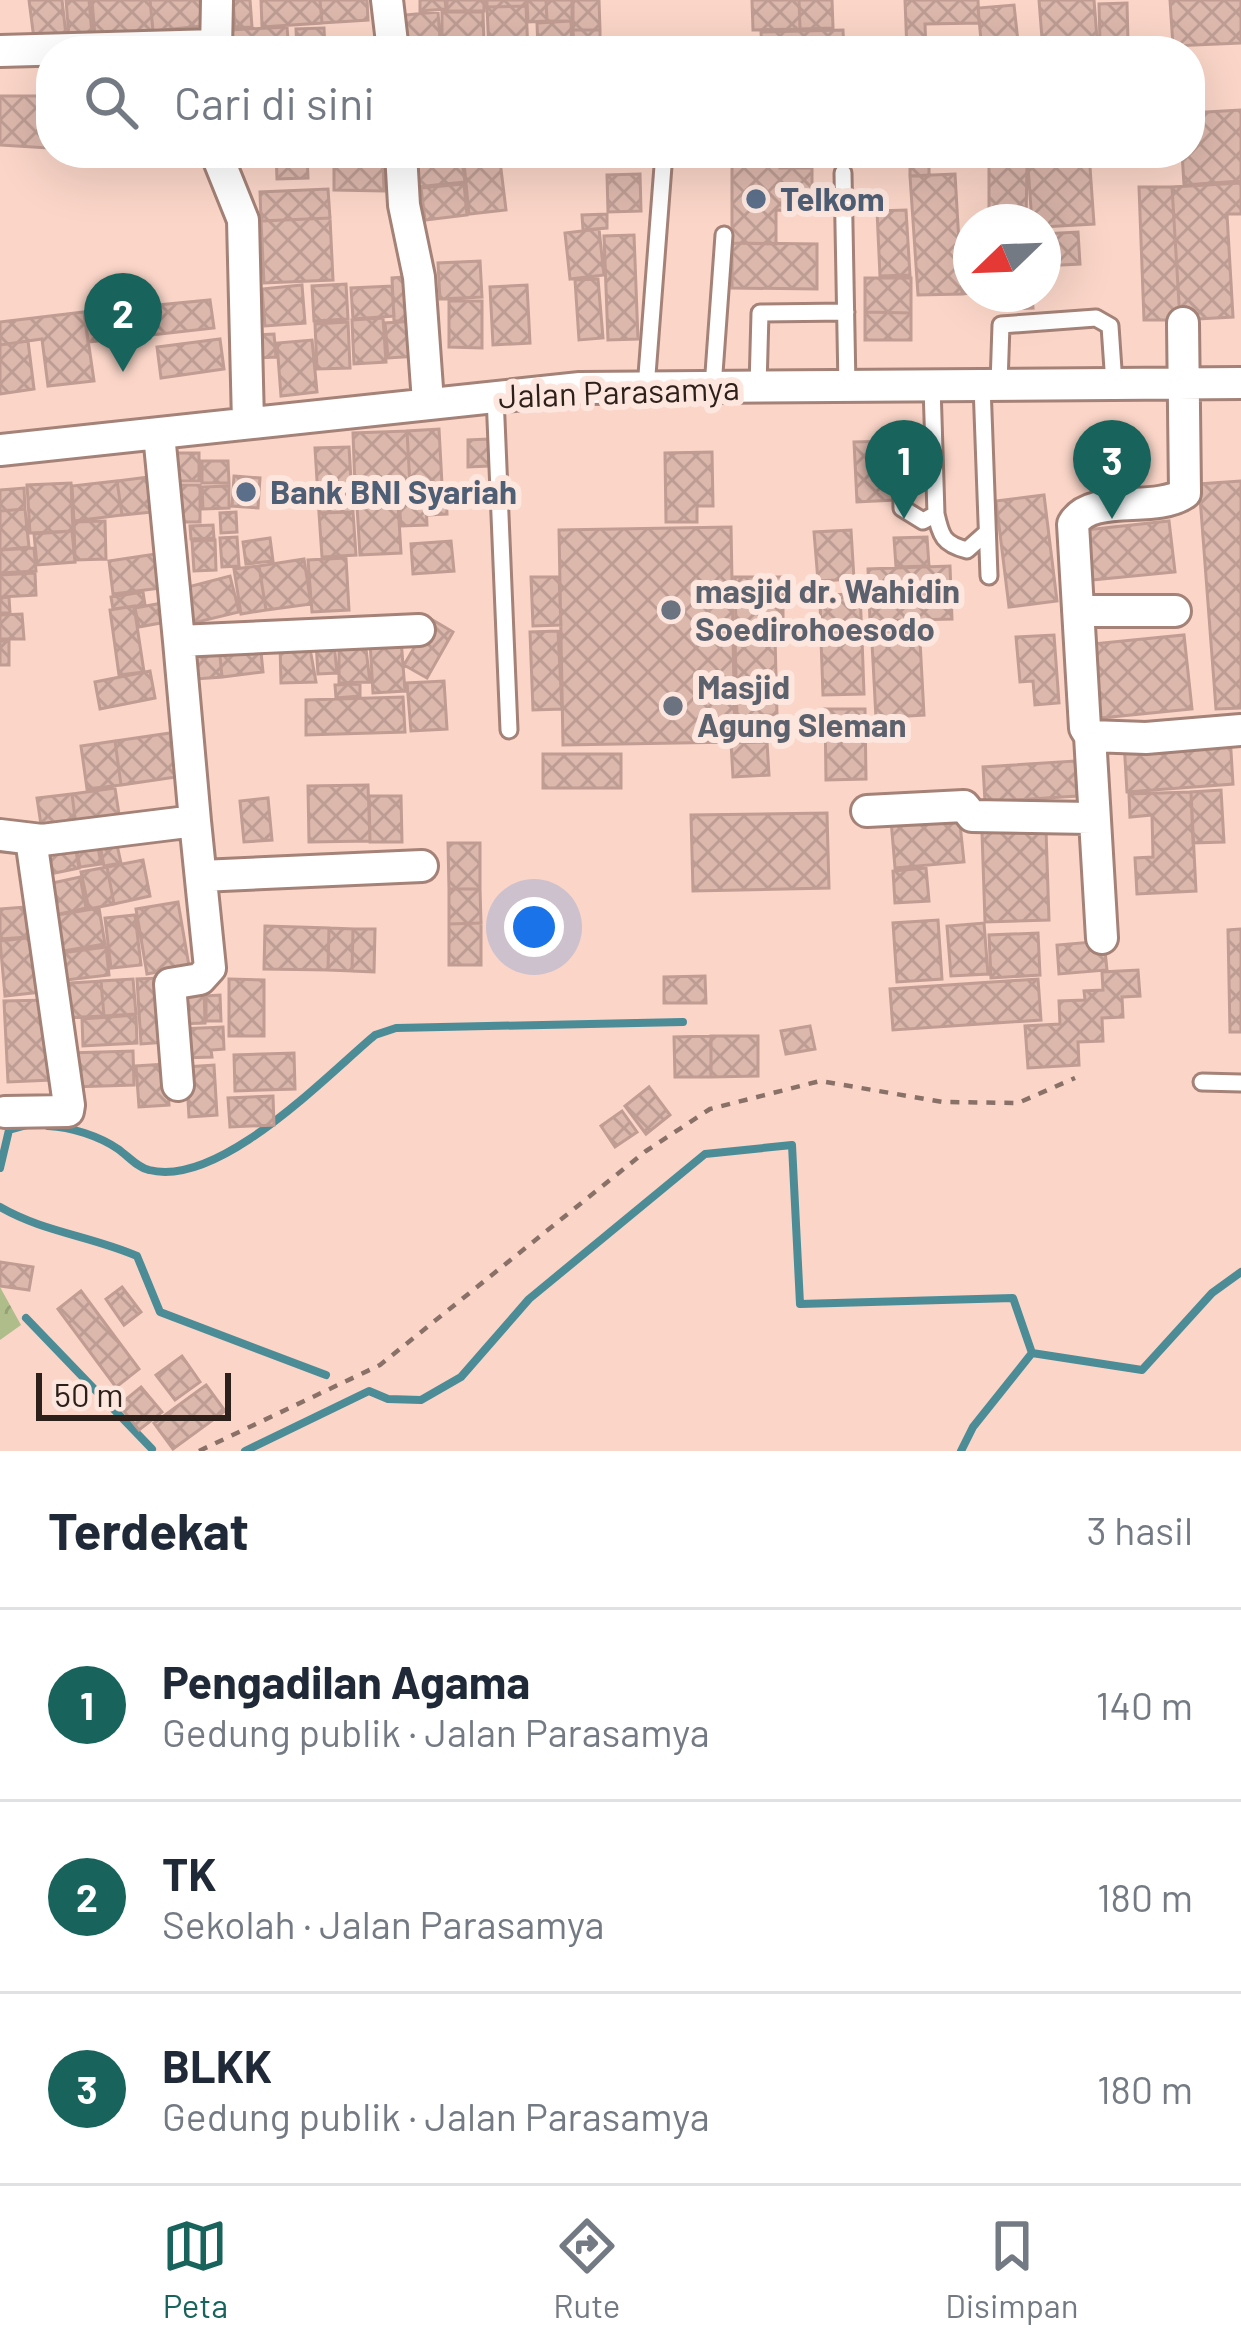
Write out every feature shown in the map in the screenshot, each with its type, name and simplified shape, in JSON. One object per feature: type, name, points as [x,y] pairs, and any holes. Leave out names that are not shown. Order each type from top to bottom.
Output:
[{"type":"street","points":[[216,36],[217,0]]},
{"type":"street","points":[[388,0],[392,36]]},
{"type":"street","points":[[0,51],[36,50]]},
{"type":"street","points":[[221,168],[243,220],[248,422]]},
{"type":"street","points":[[402,168],[419,278],[428,402]]},
{"type":"street","points":[[1102,938],[1073,524],[1077,515],[1161,504],[1185,493],[1184,323]]},
{"type":"street","name":"Jalan Parasamya","points":[[0,450],[495,396],[646,388],[1241,383]]},
{"type":"street","points":[[159,434],[210,968],[200,980],[170,984],[178,1085]]},
{"type":"street","points":[[1078,611],[1175,611]]},
{"type":"street","points":[[179,641],[418,630]]},
{"type":"street","points":[[1090,736],[1146,738],[1241,730]]},
{"type":"street","points":[[867,811],[964,806],[972,816],[1091,818]]},
{"type":"street","points":[[0,835],[31,839],[195,821]]},
{"type":"street","points":[[5,1112],[68,1111],[69,1105],[31,839]]},
{"type":"street","points":[[201,876],[422,866]]},
{"type":"lane","points":[[646,388],[663,168]]},
{"type":"lane","points":[[843,173],[847,387]]},
{"type":"lane","points":[[713,387],[724,235]]},
{"type":"lane","points":[[758,387],[760,313],[846,312]]},
{"type":"lane","points":[[989,576],[990,385],[1001,325],[1096,318],[1110,326],[1114,384]]},
{"type":"lane","points":[[932,386],[935,514],[941,537],[967,550],[986,534]]},
{"type":"lane","points":[[495,396],[509,730]]},
{"type":"lane","points":[[902,451],[902,508],[923,521],[935,514]]},
{"type":"lane","points":[[1202,1082],[1241,1083]]},
{"type":"path","points":[[199,1451],[380,1365],[646,1150],[710,1109],[820,1081],[943,1102],[1018,1103],[1075,1078]]},
{"type":"green space","points":[[0,1287],[21,1325],[0,1340]]},
{"type":"building","points":[[29,0],[62,0],[66,35],[34,39]]},
{"type":"building","points":[[66,0],[89,0],[92,35],[69,36]]},
{"type":"building","points":[[92,0],[150,0],[153,31],[95,36]]},
{"type":"building","points":[[150,0],[200,0],[202,26],[153,31]]},
{"type":"building","points":[[233,0],[250,0],[252,27],[235,28]]},
{"type":"building","points":[[261,0],[320,0],[322,23],[262,27]]},
{"type":"building","points":[[320,0],[367,0],[368,20],[322,23]]},
{"type":"building","points":[[420,0],[445,0],[446,9],[420,11]]},
{"type":"building","points":[[447,0],[484,0],[484,11],[447,11]]},
{"type":"building","points":[[487,0],[526,0],[526,6],[487,7]]},
{"type":"building","points":[[527,0],[546,0],[547,21],[528,22]]},
{"type":"building","points":[[546,0],[572,0],[572,21],[547,21]]},
{"type":"building","points":[[573,0],[599,0],[600,30],[573,30]]},
{"type":"building","points":[[752,0],[799,0],[800,29],[753,30]]},
{"type":"building","points":[[799,0],[832,0],[833,28],[800,29]]},
{"type":"building","points":[[905,0],[978,0],[979,23],[925,24],[925,36],[906,36]]},
{"type":"building","points":[[1039,0],[1094,0],[1097,36],[1042,36]]},
{"type":"building","points":[[1170,0],[1241,0],[1241,43],[1205,45],[1205,36],[1172,36]]},
{"type":"building","points":[[1127,3],[1128,36],[1100,36],[1099,4]]},
{"type":"building","points":[[1014,5],[1017,36],[981,36],[978,8]]},
{"type":"building","points":[[526,6],[527,36],[488,36],[487,7]]},
{"type":"building","points":[[438,12],[440,36],[407,36],[405,15]]},
{"type":"building","points":[[442,12],[483,12],[484,36],[442,36]]},
{"type":"building","points":[[571,21],[572,36],[537,36],[537,23]]},
{"type":"building","points":[[287,27],[288,36],[230,36],[229,30]]},
{"type":"building","points":[[324,28],[324,36],[296,36],[296,29]]},
{"type":"building","points":[[573,30],[600,30],[600,36],[573,36]]},
{"type":"building","points":[[843,30],[843,36],[761,36],[761,32]]},
{"type":"building","points":[[0,96],[36,96],[36,147],[0,145]]},
{"type":"building","points":[[1241,110],[1241,181],[1184,185],[1183,168],[1205,168],[1205,112]]},
{"type":"building","points":[[277,168],[308,168],[308,178],[277,179]]},
{"type":"building","points":[[334,168],[383,168],[384,191],[334,190]]},
{"type":"building","points":[[414,168],[463,168],[465,182],[416,187]]},
{"type":"building","points":[[464,168],[501,168],[506,210],[469,214]]},
{"type":"building","points":[[732,168],[812,168],[812,211],[776,210],[776,244],[732,243]]},
{"type":"building","points":[[910,168],[929,168],[929,176],[910,176]]},
{"type":"building","points":[[989,168],[1027,168],[1026,204],[989,204]]},
{"type":"building","points":[[1028,168],[1090,168],[1094,224],[1061,226],[1061,204],[1031,204]]},
{"type":"building","points":[[640,174],[641,211],[608,212],[607,175]]},
{"type":"building","points":[[955,174],[953,294],[918,295],[910,176]]},
{"type":"building","points":[[1241,183],[1241,214],[1227,214],[1233,317],[1180,320],[1172,187]]},
{"type":"building","points":[[464,184],[467,215],[425,220],[421,188]]},
{"type":"building","points":[[1139,187],[1172,187],[1180,320],[1144,320]]},
{"type":"building","points":[[328,189],[330,218],[261,221],[260,192]]},
{"type":"building","points":[[906,210],[910,275],[880,276],[877,211]]},
{"type":"building","points":[[607,214],[607,228],[583,230],[582,215]]},
{"type":"building","points":[[330,218],[333,280],[264,283],[261,221]]},
{"type":"building","points":[[599,229],[604,275],[570,279],[565,233]]},
{"type":"building","points":[[1078,232],[1080,264],[1061,265],[1061,233]]},
{"type":"building","points":[[634,235],[638,339],[608,340],[604,236]]},
{"type":"building","points":[[732,243],[817,244],[817,289],[732,288]]},
{"type":"building","points":[[480,261],[482,297],[440,299],[438,263]]},
{"type":"building","points":[[417,276],[419,321],[394,321],[392,278]]},
{"type":"building","points":[[865,278],[911,278],[911,313],[865,312]]},
{"type":"building","points":[[598,279],[603,338],[579,340],[575,280]]},
{"type":"building","points":[[346,284],[348,319],[314,321],[312,286]]},
{"type":"building","points":[[302,285],[305,323],[265,326],[262,289]]},
{"type":"building","points":[[527,285],[530,343],[493,345],[490,287]]},
{"type":"building","points":[[392,286],[394,316],[353,319],[351,288]]},
{"type":"building","points":[[210,300],[214,328],[88,342],[84,312]]},
{"type":"building","points":[[449,301],[482,301],[482,348],[449,347]]},
{"type":"building","points":[[84,312],[94,381],[48,386],[42,339],[0,345],[0,322]]},
{"type":"building","points":[[865,312],[911,313],[911,340],[865,340]]},
{"type":"building","points":[[383,318],[386,362],[354,364],[352,320]]},
{"type":"building","points":[[415,321],[418,356],[388,358],[385,323]]},
{"type":"building","points":[[348,322],[350,368],[317,369],[315,324]]},
{"type":"building","points":[[274,334],[276,357],[256,358],[254,335]]},
{"type":"building","points":[[220,339],[224,369],[161,378],[157,347]]},
{"type":"building","points":[[312,340],[317,392],[281,396],[277,343]]},
{"type":"building","points":[[28,341],[34,389],[0,394],[0,345]]},
{"type":"building","points":[[439,429],[442,484],[410,486],[407,431]]},
{"type":"building","points":[[407,431],[410,486],[355,488],[353,433]]},
{"type":"building","points":[[488,439],[489,466],[468,467],[468,440]]},
{"type":"building","points":[[893,441],[895,500],[857,502],[854,442]]},
{"type":"building","points":[[349,447],[353,512],[319,513],[315,448]]},
{"type":"building","points":[[712,452],[713,506],[697,506],[697,522],[666,522],[665,453]]},
{"type":"building","points":[[173,453],[199,453],[199,481],[173,481]]},
{"type":"building","points":[[202,461],[228,461],[229,483],[202,483]]},
{"type":"building","name":"Bank BNI Syariah","points":[[234,476],[260,478],[258,508],[232,506]]},
{"type":"building","points":[[149,477],[153,512],[122,515],[117,481]]},
{"type":"building","points":[[117,481],[122,515],[74,521],[72,486]]},
{"type":"building","points":[[1241,481],[1241,708],[1216,709],[1199,484]]},
{"type":"building","points":[[71,483],[73,531],[30,533],[27,485]]},
{"type":"building","points":[[173,485],[200,485],[200,522],[174,522]]},
{"type":"building","points":[[229,486],[229,508],[203,509],[202,487]]},
{"type":"building","points":[[425,486],[427,525],[401,526],[398,488]]},
{"type":"building","points":[[397,487],[401,553],[360,555],[356,490]]},
{"type":"building","points":[[24,488],[25,509],[0,511],[0,490]]},
{"type":"building","points":[[429,493],[446,493],[447,514],[429,515]]},
{"type":"building","points":[[1044,495],[1057,601],[1009,607],[996,501]]},
{"type":"building","points":[[25,509],[29,547],[0,550],[0,511]]},
{"type":"building","points":[[236,512],[237,532],[221,533],[220,513]]},
{"type":"building","points":[[353,512],[356,555],[322,557],[319,513]]},
{"type":"building","points":[[105,521],[106,559],[75,560],[74,522]]},
{"type":"building","points":[[1169,521],[1175,572],[1081,581],[1076,531]]},
{"type":"building","points":[[213,525],[214,538],[191,539],[190,526]]},
{"type":"building","points":[[731,527],[735,742],[563,745],[559,530]]},
{"type":"building","points":[[851,530],[854,579],[818,581],[814,532]]},
{"type":"building","points":[[72,531],[75,562],[37,565],[34,534]]},
{"type":"building","points":[[237,537],[239,566],[222,567],[220,538]]},
{"type":"building","points":[[927,537],[929,566],[896,567],[894,538]]},
{"type":"building","points":[[270,538],[273,561],[246,564],[243,542]]},
{"type":"building","points":[[215,540],[216,570],[194,571],[192,541]]},
{"type":"building","points":[[451,541],[454,571],[413,574],[411,544]]},
{"type":"building","points":[[34,548],[36,571],[0,573],[0,550]]},
{"type":"building","points":[[156,554],[161,588],[113,594],[109,561]]},
{"type":"building","points":[[346,558],[349,610],[312,612],[308,560]]},
{"type":"building","points":[[304,559],[311,604],[266,610],[259,566]]},
{"type":"building","points":[[259,566],[266,610],[241,614],[234,569]]},
{"type":"building","points":[[950,566],[952,619],[870,621],[868,569]]},
{"type":"building","points":[[35,573],[36,595],[0,597],[0,575]]},
{"type":"building","points":[[230,576],[239,612],[193,623],[184,588]]},
{"type":"building","points":[[531,577],[559,577],[561,625],[533,626]]},
{"type":"building","points":[[735,577],[783,577],[783,629],[736,629]]},
{"type":"building","points":[[143,592],[145,605],[113,609],[111,597]]},
{"type":"building","points":[[860,594],[862,638],[821,640],[820,595]]},
{"type":"building","points":[[9,597],[10,613],[0,613],[0,598]]},
{"type":"building","points":[[162,603],[166,622],[139,627],[135,608]]},
{"type":"building","points":[[134,606],[144,672],[119,675],[110,610]]},
{"type":"building","points":[[22,614],[24,639],[0,639],[0,615]]},
{"type":"building","points":[[431,619],[453,632],[427,678],[404,665]]},
{"type":"building","points":[[919,622],[924,715],[876,718],[871,624]]},
{"type":"building","points":[[558,631],[562,709],[533,710],[530,632]]},
{"type":"building","points":[[1054,635],[1059,703],[1035,705],[1033,681],[1020,682],[1016,637]]},
{"type":"building","points":[[1184,635],[1192,709],[1100,718],[1092,644]]},
{"type":"building","points":[[735,637],[775,637],[777,715],[737,716]]},
{"type":"building","points":[[862,638],[864,694],[823,695],[821,640]]},
{"type":"building","points":[[401,639],[405,691],[373,693],[370,641]]},
{"type":"building","points":[[0,641],[9,641],[9,665],[0,665]]},
{"type":"building","points":[[339,641],[365,641],[370,682],[339,683]]},
{"type":"building","points":[[260,642],[263,672],[222,677],[219,646]]},
{"type":"building","points":[[316,642],[334,643],[337,673],[318,674]]},
{"type":"building","points":[[309,643],[316,682],[281,683],[280,644]]},
{"type":"building","points":[[219,646],[222,677],[196,679],[193,649]]},
{"type":"building","points":[[150,671],[155,698],[100,709],[95,682]]},
{"type":"building","points":[[444,681],[447,729],[411,731],[407,683]]},
{"type":"building","points":[[360,684],[360,696],[336,698],[335,685]]},
{"type":"building","points":[[403,697],[405,732],[306,735],[306,700]]},
{"type":"building","points":[[825,709],[865,709],[866,779],[826,780]]},
{"type":"building","points":[[170,733],[176,777],[121,785],[115,741]]},
{"type":"building","points":[[1230,735],[1233,784],[1127,792],[1124,742]]},
{"type":"building","points":[[115,741],[121,785],[87,789],[81,746]]},
{"type":"building","points":[[767,742],[769,775],[733,777],[731,743]]},
{"type":"building","points":[[543,754],[621,754],[621,788],[543,788]]},
{"type":"building","points":[[1075,761],[1077,796],[985,802],[983,767]]},
{"type":"building","points":[[368,785],[370,841],[309,842],[308,786]]},
{"type":"building","points":[[115,788],[120,821],[76,826],[72,794]]},
{"type":"building","points":[[1221,790],[1224,842],[1193,843],[1191,792]]},
{"type":"building","points":[[1191,792],[1196,891],[1137,894],[1135,858],[1153,857],[1152,815],[1130,817],[1129,794]]},
{"type":"building","points":[[72,794],[76,826],[42,831],[37,798]]},
{"type":"building","points":[[369,796],[401,796],[402,842],[370,842]]},
{"type":"building","points":[[268,798],[272,840],[244,842],[240,801]]},
{"type":"building","points":[[827,813],[829,888],[693,891],[691,815]]},
{"type":"building","points":[[959,815],[964,862],[895,868],[891,820]]},
{"type":"building","points":[[1046,830],[1049,920],[985,922],[982,832]]},
{"type":"building","points":[[115,836],[121,863],[104,866],[99,840]]},
{"type":"building","points":[[97,842],[101,864],[80,867],[76,846]]},
{"type":"building","points":[[448,843],[480,843],[480,889],[449,889]]},
{"type":"building","points":[[75,846],[79,868],[50,874],[45,853]]},
{"type":"building","points":[[143,860],[150,896],[114,904],[107,867]]},
{"type":"building","points":[[107,867],[114,904],[89,909],[81,872]]},
{"type":"building","points":[[926,868],[929,901],[895,903],[893,871]]},
{"type":"building","points":[[80,877],[86,908],[46,917],[39,886]]},
{"type":"building","points":[[449,889],[480,889],[481,923],[449,924]]},
{"type":"building","points":[[178,902],[189,966],[147,974],[136,909]]},
{"type":"building","points":[[25,907],[28,937],[0,939],[0,909]]},
{"type":"building","points":[[99,908],[105,944],[51,953],[45,917]]},
{"type":"building","points":[[135,915],[141,965],[111,968],[105,918]]},
{"type":"building","points":[[938,920],[942,979],[897,982],[893,923]]},
{"type":"building","points":[[481,923],[481,965],[449,965],[449,924]]},
{"type":"building","points":[[984,923],[988,974],[951,976],[947,926]]},
{"type":"building","points":[[265,926],[329,928],[328,970],[264,969]]},
{"type":"building","points":[[329,928],[353,929],[352,971],[328,970]]},
{"type":"building","points":[[353,929],[375,929],[374,972],[352,971]]},
{"type":"building","points":[[1241,929],[1241,1032],[1230,1032],[1228,930]]},
{"type":"building","points":[[1038,933],[1040,975],[991,978],[989,935]]},
{"type":"building","points":[[36,937],[42,992],[5,996],[0,941]]},
{"type":"building","points":[[1104,941],[1107,970],[1059,974],[1057,945]]},
{"type":"building","points":[[106,947],[109,975],[57,981],[54,954]]},
{"type":"building","points":[[1138,970],[1140,996],[1122,997],[1123,1017],[1102,1018],[1103,1041],[1078,1042],[1079,1065],[1028,1068],[1025,1026],[1060,1024],[1059,1001],[1085,1000],[1084,991],[1103,990],[1102,972]]},
{"type":"building","points":[[705,976],[706,1003],[664,1003],[664,977]]},
{"type":"building","points":[[162,978],[166,1042],[141,1044],[137,979]]},
{"type":"building","points":[[133,979],[136,1014],[104,1016],[101,981]]},
{"type":"building","points":[[229,979],[264,980],[264,1036],[229,1036]]},
{"type":"building","points":[[1038,979],[1041,1020],[893,1030],[890,989]]},
{"type":"building","points":[[101,981],[104,1016],[59,1018],[56,984]]},
{"type":"building","points":[[173,987],[204,987],[205,1023],[175,1024]]},
{"type":"building","points":[[220,995],[221,1021],[206,1021],[206,996]]},
{"type":"building","points":[[47,1000],[51,1080],[8,1082],[4,1001]]},
{"type":"building","points":[[136,1015],[137,1043],[83,1046],[82,1019]]},
{"type":"building","points":[[810,1026],[815,1049],[786,1054],[781,1031]]},
{"type":"building","points":[[223,1027],[224,1049],[211,1050],[212,1057],[181,1058],[180,1029]]},
{"type":"building","points":[[711,1036],[711,1077],[675,1077],[674,1037]]},
{"type":"building","points":[[711,1036],[758,1036],[758,1076],[711,1077]]},
{"type":"building","points":[[133,1051],[134,1085],[70,1087],[69,1053]]},
{"type":"building","points":[[294,1053],[295,1089],[235,1091],[234,1055]]},
{"type":"building","points":[[166,1064],[169,1105],[139,1107],[136,1066]]},
{"type":"building","points":[[214,1065],[217,1115],[189,1117],[186,1067]]},
{"type":"building","points":[[649,1087],[670,1115],[646,1134],[625,1106]]},
{"type":"building","points":[[273,1096],[274,1125],[230,1127],[228,1098]]},
{"type":"building","points":[[622,1111],[637,1132],[615,1147],[601,1126]]},
{"type":"building","points":[[0,1262],[33,1267],[29,1290],[0,1286]]},
{"type":"building","points":[[122,1287],[141,1312],[124,1325],[106,1299]]},
{"type":"building","points":[[81,1291],[139,1369],[116,1387],[58,1309]]},
{"type":"building","points":[[182,1356],[200,1382],[175,1400],[156,1375]]},
{"type":"building","points":[[206,1385],[225,1411],[173,1449],[154,1423]]},
{"type":"building","points":[[141,1387],[162,1412],[139,1430],[119,1405]]},
{"type":"waterway","points":[[48,1126],[102,1140],[145,1169],[177,1171],[238,1147],[300,1101],[375,1035],[396,1028],[683,1022]]},
{"type":"waterway","points":[[0,1168],[9,1130],[27,1125]]},
{"type":"waterway","points":[[245,1451],[369,1391],[388,1399],[421,1400],[461,1377],[529,1299],[705,1154],[792,1145],[800,1304],[1013,1298],[1032,1353]]},
{"type":"waterway","points":[[0,1207],[137,1256],[160,1312],[326,1375]]},
{"type":"waterway","points":[[961,1451],[973,1427],[1032,1353],[1142,1370],[1212,1293],[1241,1272]]},
{"type":"waterway","points":[[26,1318],[152,1449]]},
{"type":"place","name":"Telkom","points":[[756,199]]},
{"type":"place","name":"TK","points":[[123,372]]},
{"type":"place","name":"Bank BNI Syariah","points":[[246,492]]},
{"type":"place","name":"Pengadilan Agama","points":[[904,519]]},
{"type":"place","name":"BLKK","points":[[1112,519]]},
{"type":"place","name":"masjid dr. Wahidin Soedirohoesodo","points":[[671,610]]},
{"type":"place","name":"Masjid Agung Sleman","points":[[673,706]]}]
